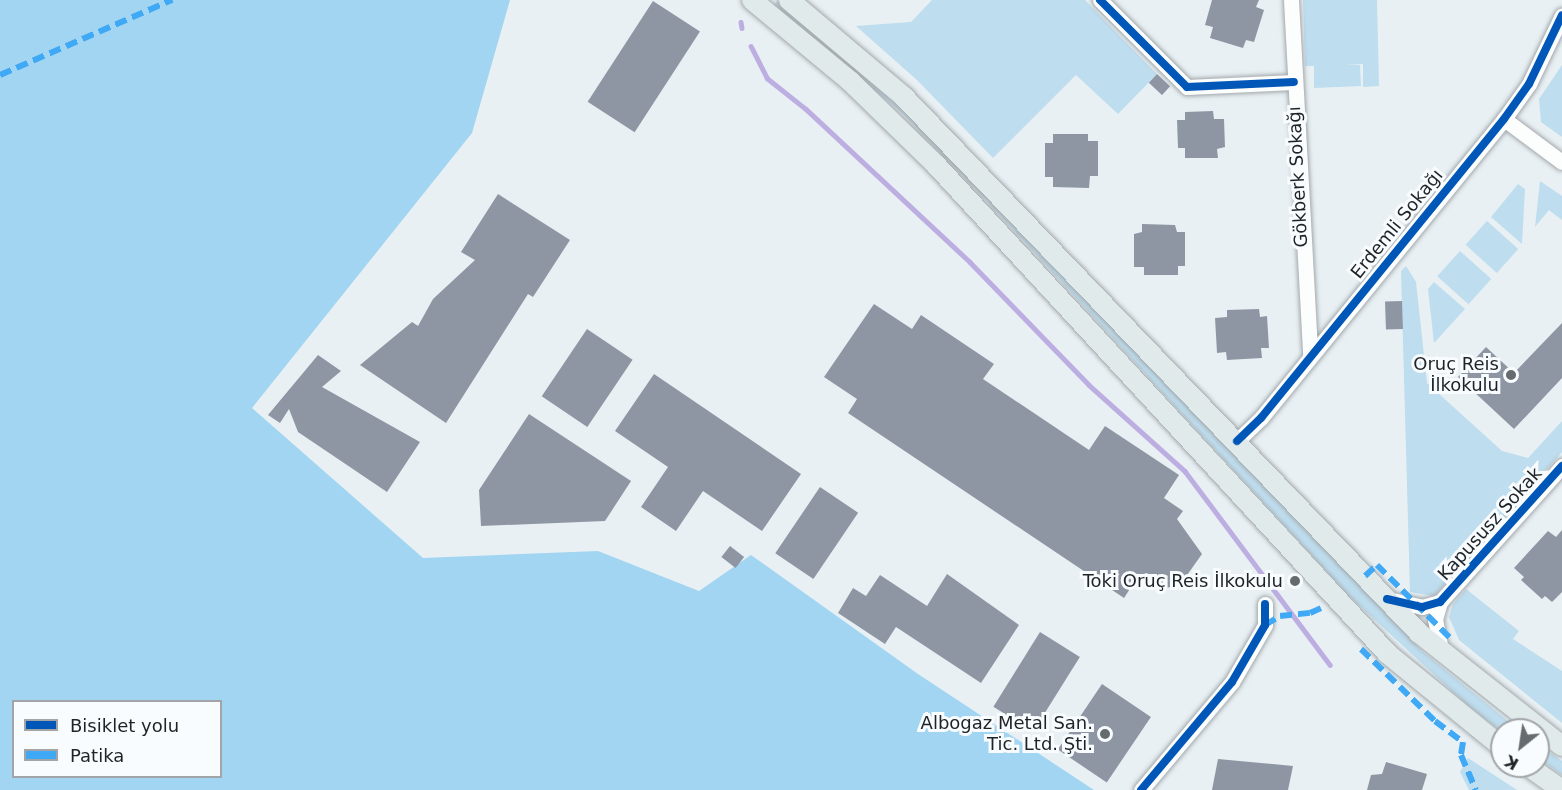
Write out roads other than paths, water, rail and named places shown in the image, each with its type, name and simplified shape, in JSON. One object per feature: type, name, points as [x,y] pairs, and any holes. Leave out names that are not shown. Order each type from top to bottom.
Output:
[{"type":"main road","points":[[752,0],[850,81],[937,166],[1388,654],[1490,737]]},
{"type":"main road","points":[[789,0],[904,97],[1387,599],[1441,651],[1562,746]]},
{"type":"main road","points":[[1545,778],[1562,790]]},
{"type":"street","points":[[1100,0],[1187,87],[1294,82]]},
{"type":"street","name":"Gökberk Sokağı","points":[[1291,0],[1310,355]]},
{"type":"street","name":"Erdemli Sokağı","points":[[1237,441],[1504,119],[1529,84],[1562,15]]},
{"type":"street","points":[[1504,119],[1562,162]]},
{"type":"street","name":"Kapususz Sokak","points":[[1440,602],[1562,466]]},
{"type":"street","points":[[1387,599],[1422,607],[1440,602]]},
{"type":"street","points":[[1440,602],[1435,619],[1441,651]]},
{"type":"street","points":[[1141,790],[1232,682],[1265,625],[1265,604]]},
{"type":"waterway","points":[[741,22],[742,28]]},
{"type":"waterway","points":[[751,46],[767,78],[806,109],[970,262],[1089,385],[1185,471],[1330,665]]},
{"type":"place","name":"Oruç Reis İlkokulu","points":[[1511,375]]},
{"type":"place","name":"Toki Oruç Reis İlkokulu","points":[[1295,581]]},
{"type":"place","name":"Albogaz Metal San. Tic. Ltd. Şti.","points":[[1105,734]]}]
